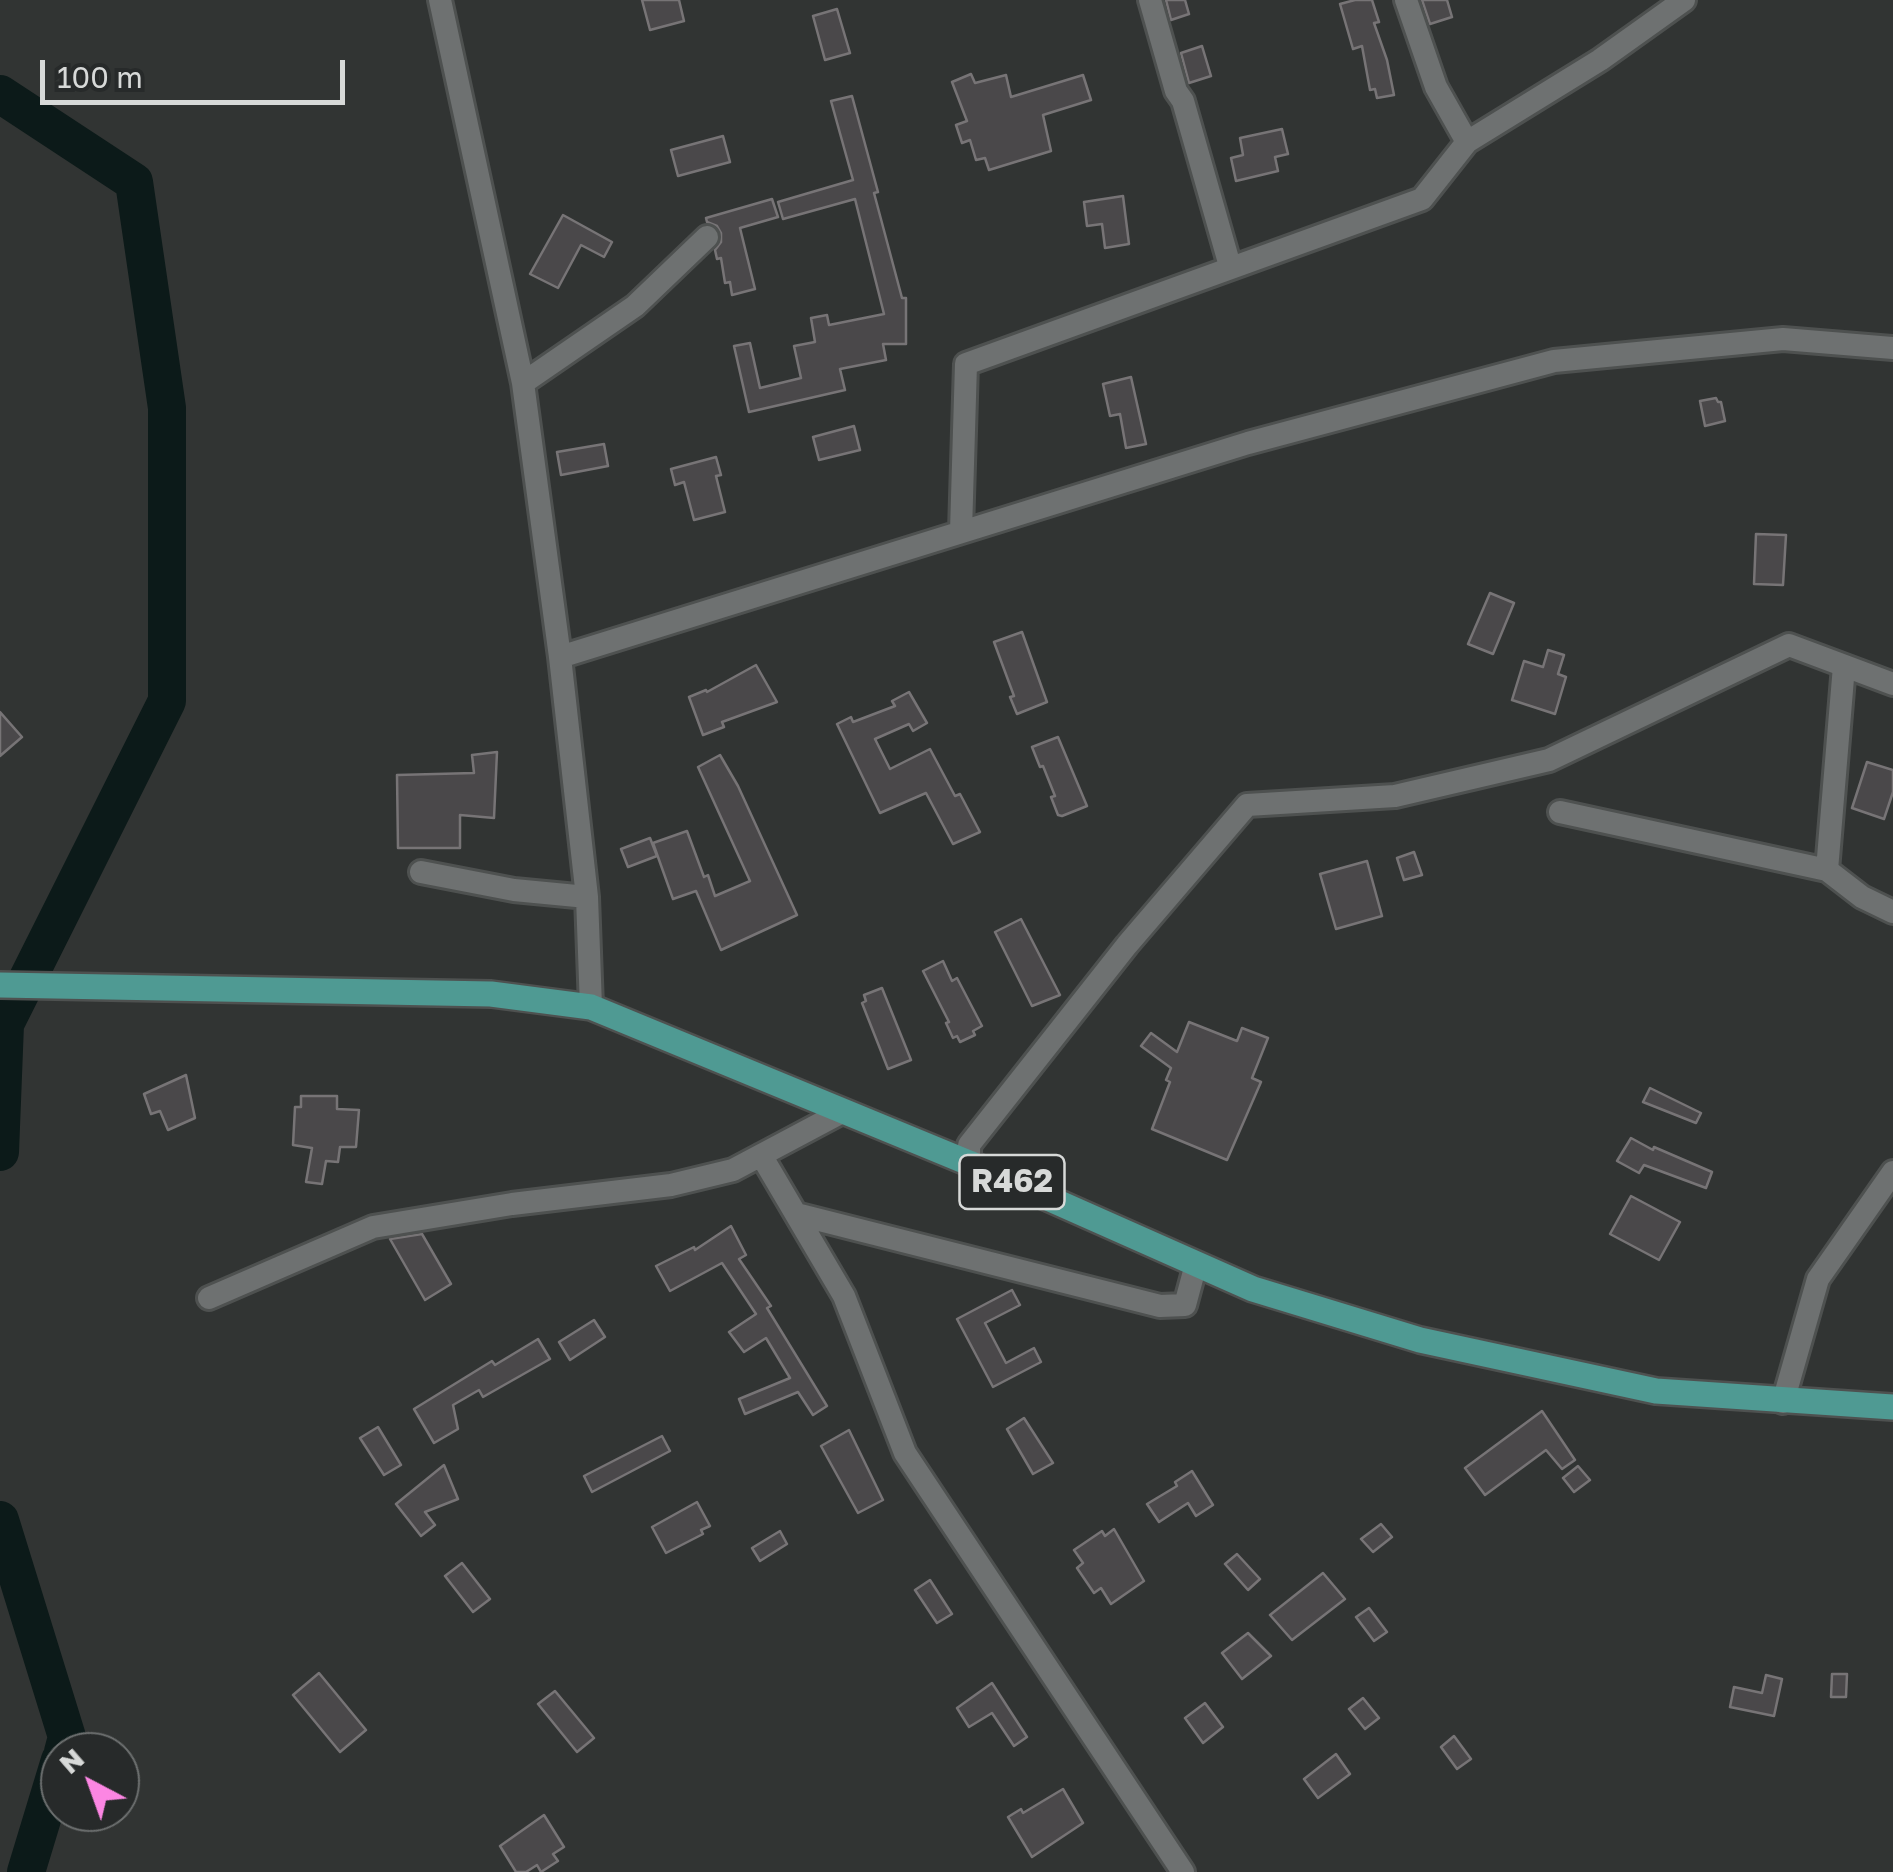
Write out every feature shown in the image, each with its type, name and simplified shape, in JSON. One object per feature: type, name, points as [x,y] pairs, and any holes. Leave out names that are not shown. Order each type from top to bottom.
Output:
[{"type":"main road","name":"R462","points":[[0,985],[491,994],[591,1007],[844,1110],[1253,1289],[1420,1340],[1656,1391],[1893,1407]]},
{"type":"street","points":[[440,0],[523,383],[587,897],[591,1007]]},
{"type":"street","points":[[1150,0],[1230,266]]},
{"type":"street","points":[[1406,0],[1436,87],[1466,142]]},
{"type":"street","points":[[961,530],[966,364],[1422,200],[1466,142],[1600,60],[1684,0]]},
{"type":"street","points":[[523,383],[635,306],[707,237]]},
{"type":"street","points":[[560,657],[1248,443],[1554,361],[1784,339],[1893,348]]},
{"type":"street","points":[[968,1163],[968,1145],[1127,945],[1247,805],[1395,796],[1550,760],[1789,645],[1893,684]]},
{"type":"street","points":[[1827,870],[1844,666]]},
{"type":"street","points":[[1560,812],[1827,870],[1862,897],[1893,912]]},
{"type":"street","points":[[421,872],[514,890],[587,897]]},
{"type":"street","points":[[208,1298],[373,1227],[512,1204],[671,1185],[733,1170],[844,1110]]},
{"type":"street","points":[[760,1155],[844,1296],[905,1453],[1183,1872]]},
{"type":"street","points":[[1783,1402],[1818,1280],[1893,1172]]},
{"type":"street","points":[[796,1214],[1160,1306],[1185,1305],[1196,1264]]},
{"type":"building","points":[[642,0],[679,0],[684,21],[650,30]]},
{"type":"building","points":[[1166,0],[1185,0],[1189,14],[1171,20]]},
{"type":"building","points":[[1372,0],[1379,22],[1374,23],[1394,95],[1377,98],[1375,89],[1370,90],[1362,46],[1353,49],[1340,4]]},
{"type":"building","points":[[1422,0],[1447,0],[1452,17],[1430,24]]},
{"type":"building","points":[[837,9],[850,53],[825,60],[813,16]]},
{"type":"building","points":[[1202,46],[1211,76],[1189,83],[1181,53]]},
{"type":"building","points":[[971,74],[975,83],[1006,75],[1011,97],[1083,75],[1091,100],[1043,115],[1051,151],[989,170],[985,158],[976,160],[970,140],[962,143],[956,125],[967,121],[952,82]]},
{"type":"building","points":[[852,96],[902,298],[906,298],[906,344],[883,344],[886,360],[840,369],[845,390],[749,412],[734,346],[750,343],[760,388],[801,378],[794,346],[815,342],[811,318],[827,315],[829,325],[884,314],[855,199],[783,219],[778,202],[853,180],[831,101]]},
{"type":"building","points":[[1282,129],[1288,154],[1275,157],[1278,171],[1236,181],[1231,158],[1243,155],[1240,138]]},
{"type":"building","points":[[723,136],[730,162],[678,176],[671,150]]},
{"type":"building","points":[[1123,196],[1129,244],[1105,248],[1102,224],[1087,226],[1084,202]]},
{"type":"building","points":[[772,199],[778,217],[740,228],[755,289],[732,295],[715,250],[721,233],[706,218]]},
{"type":"building","points":[[563,215],[612,242],[604,257],[581,245],[558,288],[530,274]]},
{"type":"building","points":[[1131,377],[1146,444],[1126,448],[1120,414],[1110,416],[1103,384]]},
{"type":"building","points":[[1716,398],[1721,402],[1725,421],[1705,426],[1700,401]]},
{"type":"building","points":[[854,426],[860,450],[819,460],[813,437]]},
{"type":"building","points":[[604,444],[608,466],[561,475],[557,452]]},
{"type":"building","points":[[716,457],[721,475],[716,476],[725,512],[694,520],[684,482],[675,485],[671,469]]},
{"type":"building","points":[[1756,534],[1786,535],[1783,585],[1754,584]]},
{"type":"building","points":[[1490,593],[1514,603],[1493,654],[1468,644]]},
{"type":"building","points":[[1022,632],[1047,702],[1017,714],[994,642]]},
{"type":"building","points":[[1548,650],[1564,655],[1558,674],[1566,677],[1555,714],[1512,700],[1524,661],[1543,667]]},
{"type":"building","points":[[756,665],[777,702],[722,722],[724,727],[703,735],[689,697],[707,692]]},
{"type":"building","points":[[909,692],[927,723],[913,731],[909,724],[875,739],[890,769],[930,749],[980,832],[953,844],[926,793],[880,813],[837,724],[895,706],[892,701]]},
{"type":"building","points":[[0,712],[22,737],[0,756]]},
{"type":"building","points":[[1058,737],[1087,806],[1062,816],[1058,815],[1051,797],[1055,796],[1032,747]]},
{"type":"building","points":[[497,752],[494,818],[460,815],[460,848],[398,848],[397,775],[474,773],[472,755]]},
{"type":"building","points":[[720,755],[797,915],[721,950],[696,891],[673,899],[653,843],[687,831],[715,896],[750,881],[698,767]]},
{"type":"building","points":[[1867,762],[1893,770],[1893,792],[1884,819],[1852,808]]},
{"type":"building","points":[[650,838],[657,856],[628,867],[621,849]]},
{"type":"building","points":[[1414,852],[1422,875],[1404,880],[1397,858]]},
{"type":"building","points":[[1367,861],[1382,916],[1336,929],[1320,874]]},
{"type":"building","points":[[1021,919],[1060,995],[1032,1006],[995,932]]},
{"type":"building","points":[[943,961],[952,981],[957,978],[982,1026],[973,1031],[975,1035],[960,1042],[957,1036],[953,1038],[923,971]]},
{"type":"building","points":[[882,988],[911,1060],[888,1069],[862,1003],[866,1001],[864,995]]},
{"type":"building","points":[[1189,1022],[1237,1041],[1242,1028],[1268,1038],[1252,1078],[1261,1082],[1227,1160],[1152,1129],[1170,1082],[1166,1080],[1171,1068],[1141,1046],[1151,1033],[1177,1052]]},
{"type":"building","points":[[186,1075],[195,1118],[168,1130],[160,1111],[151,1114],[144,1094]]},
{"type":"building","points":[[1650,1088],[1701,1113],[1696,1123],[1643,1102]]},
{"type":"building","points":[[301,1096],[337,1096],[337,1109],[359,1110],[356,1147],[340,1147],[338,1162],[326,1161],[322,1184],[306,1182],[312,1148],[293,1145],[295,1107],[301,1107]]},
{"type":"building","points":[[1631,1138],[1712,1172],[1706,1188],[1644,1165],[1639,1173],[1617,1161]]},
{"type":"building","points":[[1631,1196],[1680,1222],[1659,1260],[1610,1234]]},
{"type":"building","points":[[731,1226],[746,1255],[739,1259],[771,1306],[767,1308],[827,1406],[813,1415],[798,1392],[745,1414],[739,1399],[790,1378],[766,1338],[744,1352],[729,1332],[756,1314],[722,1263],[670,1291],[656,1266],[694,1247],[695,1250]]},
{"type":"building","points":[[422,1234],[451,1284],[425,1300],[390,1239]]},
{"type":"building","points":[[1012,1290],[1020,1305],[985,1323],[1006,1363],[1034,1348],[1041,1362],[993,1387],[957,1319]]},
{"type":"building","points":[[594,1320],[605,1337],[570,1360],[559,1342]]},
{"type":"building","points":[[538,1339],[550,1359],[483,1397],[479,1390],[453,1405],[458,1429],[434,1443],[414,1409],[492,1361],[495,1365]]},
{"type":"building","points":[[1542,1411],[1575,1460],[1562,1469],[1546,1450],[1485,1495],[1465,1468]]},
{"type":"building","points":[[1024,1418],[1053,1463],[1033,1474],[1007,1429]]},
{"type":"building","points":[[378,1427],[401,1465],[384,1475],[360,1438]]},
{"type":"building","points":[[849,1430],[883,1500],[858,1513],[821,1446]]},
{"type":"building","points":[[662,1436],[670,1451],[592,1492],[584,1476]]},
{"type":"building","points":[[444,1465],[458,1499],[425,1512],[435,1525],[421,1536],[396,1504]]},
{"type":"building","points":[[1578,1466],[1590,1480],[1574,1492],[1563,1478]]},
{"type":"building","points":[[1192,1471],[1213,1505],[1196,1516],[1188,1503],[1159,1522],[1147,1504],[1177,1486],[1175,1482]]},
{"type":"building","points":[[697,1502],[710,1526],[701,1530],[703,1534],[666,1553],[652,1527]]},
{"type":"building","points":[[1381,1524],[1392,1537],[1373,1552],[1361,1539]]},
{"type":"building","points":[[1114,1529],[1144,1581],[1111,1604],[1101,1588],[1094,1593],[1077,1568],[1083,1563],[1074,1550],[1102,1531],[1105,1536]]},
{"type":"building","points":[[780,1531],[787,1544],[760,1561],[752,1548]]},
{"type":"building","points":[[1237,1554],[1260,1579],[1248,1590],[1225,1564]]},
{"type":"building","points":[[462,1563],[490,1599],[473,1612],[445,1576]]},
{"type":"building","points":[[1323,1573],[1345,1599],[1292,1640],[1270,1615]]},
{"type":"building","points":[[930,1580],[952,1614],[937,1623],[915,1590]]},
{"type":"building","points":[[1369,1608],[1387,1632],[1374,1641],[1356,1617]]},
{"type":"building","points":[[1248,1633],[1271,1656],[1242,1679],[1222,1653]]},
{"type":"building","points":[[319,1673],[366,1730],[340,1752],[293,1695]]},
{"type":"building","points":[[1832,1674],[1847,1674],[1846,1697],[1831,1697]]},
{"type":"building","points":[[1766,1675],[1782,1679],[1774,1716],[1730,1707],[1734,1687],[1762,1693]]},
{"type":"building","points":[[992,1683],[1027,1737],[1014,1746],[992,1713],[969,1727],[957,1708]]},
{"type":"building","points":[[555,1691],[594,1738],[577,1752],[538,1704]]},
{"type":"building","points":[[1363,1698],[1379,1718],[1365,1729],[1349,1709]]},
{"type":"building","points":[[1205,1703],[1223,1727],[1203,1743],[1185,1718]]},
{"type":"building","points":[[1454,1736],[1471,1759],[1457,1769],[1441,1747]]},
{"type":"building","points":[[1336,1754],[1350,1774],[1318,1798],[1304,1779]]},
{"type":"building","points":[[1063,1789],[1083,1823],[1032,1857],[1008,1817],[1021,1809],[1023,1813]]},
{"type":"building","points":[[544,1815],[564,1847],[553,1854],[558,1861],[541,1872],[537,1865],[526,1872],[516,1872],[500,1846]]},
{"type":"waterway","points":[[0,94],[134,182],[167,408],[167,701],[5,1024],[0,1152]]},
{"type":"waterway","points":[[0,1520],[65,1732]]},
{"type":"waterway","points":[[26,1872],[40,1826]]}]
